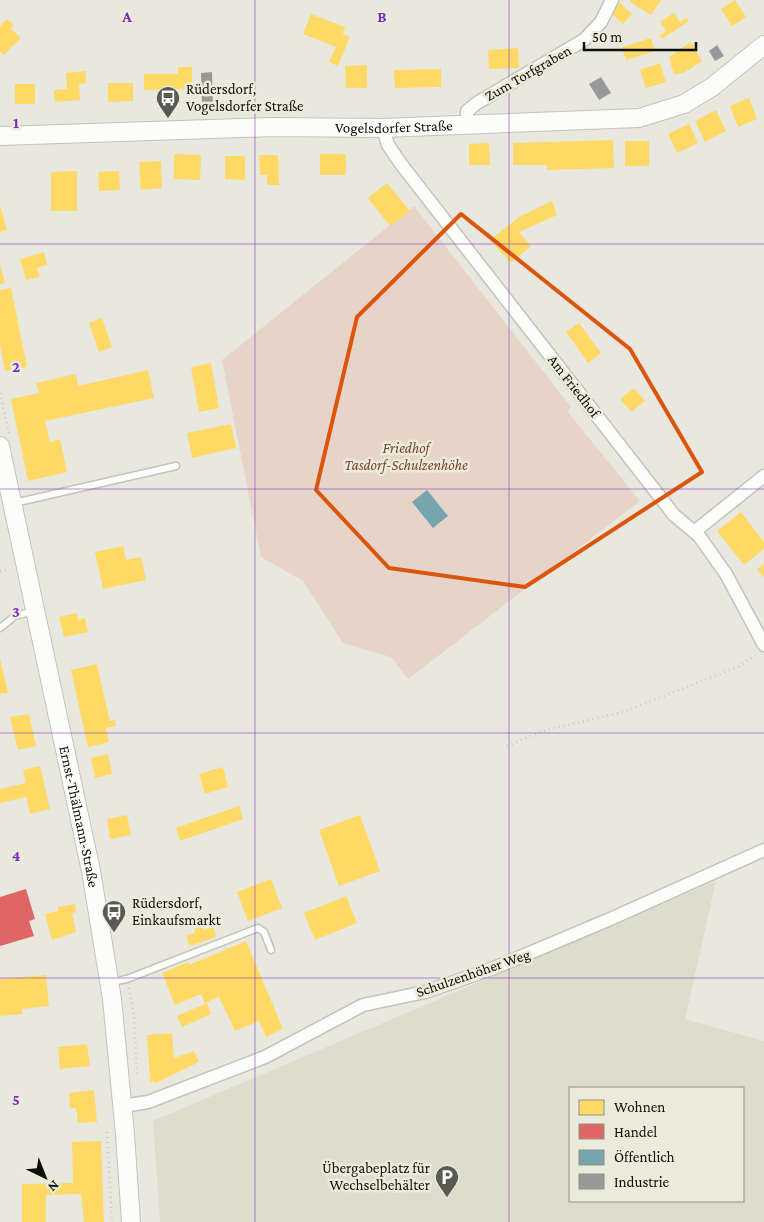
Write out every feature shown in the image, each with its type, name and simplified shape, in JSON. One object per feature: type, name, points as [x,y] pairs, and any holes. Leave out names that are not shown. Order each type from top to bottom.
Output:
[{"type":"main road","name":"Vogelsdorfer Straße","points":[[0,136],[273,128],[383,128],[639,118],[684,104],[712,86],[764,44]]},
{"type":"main road","name":"Ernst-Thälmann-Straße","points":[[0,446],[89,861],[109,982],[123,1106],[131,1222]]},
{"type":"street","name":"Zum Torfgraben","points":[[467,124],[467,111],[478,103],[584,40],[600,22],[612,0]]},
{"type":"street","name":"Am Friedhof","points":[[383,128],[388,145],[401,164],[674,515],[694,532],[726,574],[761,649]]},
{"type":"street","points":[[694,532],[764,476]]},
{"type":"street","name":"Schulzenhöher Weg","points":[[123,1106],[148,1102],[265,1057],[363,1004],[425,992],[494,968],[608,920],[764,850]]},
{"type":"lane","points":[[12,503],[176,466]]},
{"type":"lane","points":[[0,628],[15,616],[35,610]]},
{"type":"lane","points":[[109,982],[127,979],[258,928],[264,932],[271,950]]},
{"type":"path","points":[[0,571],[10,569]]},
{"type":"path","points":[[506,746],[542,731],[623,712],[738,667],[761,649]]},
{"type":"highlighted area","points":[[461,214],[630,349],[702,472],[525,587],[389,568],[316,490],[357,317]]},
{"type":"shaded area","points":[[716,881],[685,1019],[764,1041],[764,1222],[160,1222],[153,1121]]},
{"type":"green space","name":"Friedhof Tasdorf-Schulzenhöhe","points":[[414,206],[571,407],[567,411],[640,501],[408,679],[391,657],[343,643],[303,581],[261,557],[222,360]]},
{"type":"building: Wohnen","points":[[631,0],[661,0],[651,15],[630,2]]},
{"type":"building: Wohnen","points":[[735,0],[746,17],[732,26],[721,9]]},
{"type":"building: Wohnen","points":[[620,3],[632,14],[623,24],[611,13]]},
{"type":"building: Wohnen","points":[[674,13],[680,22],[686,18],[689,21],[662,39],[659,36],[666,31],[660,22]]},
{"type":"building: Wohnen","points":[[311,14],[345,27],[343,34],[350,37],[338,66],[329,62],[336,47],[303,34]]},
{"type":"building: Wohnen","points":[[7,19],[14,25],[11,29],[21,38],[4,55],[0,51],[0,26]]},
{"type":"building: Wohnen","points":[[651,38],[655,51],[626,60],[622,47]]},
{"type":"building: Wohnen","points":[[691,42],[702,61],[685,72],[674,75],[669,57]]},
{"type":"building: Wohnen","points":[[518,48],[519,68],[489,69],[488,50]]},
{"type":"building: Wohnen","points":[[660,63],[666,82],[646,88],[640,70]]},
{"type":"building: Wohnen","points":[[367,65],[367,88],[346,88],[345,66]]},
{"type":"building: Wohnen","points":[[178,67],[192,67],[192,89],[144,90],[144,74],[178,74]]},
{"type":"building: Wohnen","points":[[441,69],[441,87],[395,88],[394,70]]},
{"type":"building: Wohnen","points":[[86,71],[86,83],[79,84],[80,100],[55,102],[54,90],[67,89],[66,73]]},
{"type":"building: Wohnen","points":[[108,83],[133,83],[133,101],[108,102]]},
{"type":"building: Wohnen","points":[[15,84],[35,84],[35,104],[15,104]]},
{"type":"building: Wohnen","points":[[749,98],[757,119],[738,127],[730,106]]},
{"type":"building: Wohnen","points":[[716,110],[726,131],[705,142],[695,121]]},
{"type":"building: Wohnen","points":[[689,124],[698,143],[677,153],[668,134]]},
{"type":"building: Wohnen","points":[[613,140],[614,168],[547,170],[547,165],[513,165],[513,143]]},
{"type":"building: Wohnen","points":[[625,141],[649,141],[649,166],[625,166]]},
{"type":"building: Wohnen","points":[[489,143],[490,165],[469,165],[469,144]]},
{"type":"building: Wohnen","points":[[174,154],[201,155],[200,180],[174,179]]},
{"type":"building: Wohnen","points":[[320,154],[346,154],[346,175],[320,175]]},
{"type":"building: Wohnen","points":[[259,155],[278,155],[279,185],[267,185],[267,175],[260,175]]},
{"type":"building: Wohnen","points":[[225,156],[245,156],[245,180],[225,179]]},
{"type":"building: Wohnen","points":[[161,161],[162,188],[141,190],[139,162]]},
{"type":"building: Wohnen","points":[[77,171],[77,211],[51,211],[51,172]]},
{"type":"building: Wohnen","points":[[119,171],[120,190],[99,191],[98,172]]},
{"type":"building: Wohnen","points":[[387,183],[410,211],[390,226],[368,198]]},
{"type":"building: Wohnen","points":[[552,201],[557,215],[519,232],[531,246],[511,263],[490,240],[519,217]]},
{"type":"building: Wohnen","points":[[0,205],[7,230],[0,232]]},
{"type":"building: Wohnen","points":[[44,252],[47,265],[37,268],[40,277],[26,280],[20,259]]},
{"type":"building: Wohnen","points":[[0,264],[5,283],[0,284]]},
{"type":"building: Wohnen","points":[[11,288],[27,367],[5,371],[0,344],[0,290]]},
{"type":"building: Wohnen","points":[[102,318],[112,347],[99,352],[89,323]]},
{"type":"building: Wohnen","points":[[579,323],[601,353],[588,363],[566,332]]},
{"type":"building: Wohnen","points":[[211,363],[219,408],[199,412],[191,367]]},
{"type":"building: Wohnen","points":[[148,370],[154,398],[45,421],[50,442],[60,439],[67,472],[28,481],[11,399],[39,393],[36,383],[76,374],[78,386]]},
{"type":"building: Wohnen","points":[[634,388],[645,401],[631,412],[620,399]]},
{"type":"building: Wohnen","points":[[231,424],[236,448],[192,458],[187,433]]},
{"type":"building: Wohnen","points":[[741,512],[764,542],[764,549],[744,565],[717,531]]},
{"type":"building: Wohnen","points":[[123,546],[126,560],[141,557],[146,580],[103,589],[95,552]]},
{"type":"building: Wohnen","points":[[764,564],[764,577],[757,569]]},
{"type":"building: Wohnen","points":[[77,613],[78,620],[85,618],[88,632],[64,637],[59,617]]},
{"type":"building: Wohnen","points":[[0,659],[8,693],[0,694]]},
{"type":"building: Wohnen","points":[[97,664],[110,721],[115,720],[116,726],[106,728],[109,742],[88,747],[71,670]]},
{"type":"building: Wohnen","points":[[29,714],[36,746],[18,750],[10,717]]},
{"type":"building: Wohnen","points":[[108,754],[112,774],[95,778],[91,758]]},
{"type":"building: Wohnen","points":[[40,766],[50,809],[30,814],[26,797],[0,803],[0,789],[26,783],[23,770]]},
{"type":"building: Wohnen","points":[[223,767],[228,787],[205,794],[199,774]]},
{"type":"building: Wohnen","points":[[239,806],[243,819],[180,841],[176,828]]},
{"type":"building: Wohnen","points":[[127,815],[131,835],[110,839],[107,819]]},
{"type":"building: Wohnen","points":[[360,815],[380,871],[339,886],[319,830]]},
{"type":"building: Wohnen","points":[[271,879],[282,908],[248,921],[237,892]]},
{"type":"building: Wohnen","points":[[346,896],[357,923],[315,940],[304,913]]},
{"type":"building: Wohnen","points":[[75,904],[76,912],[72,913],[76,932],[52,940],[45,914],[58,911],[58,907]]},
{"type":"building: Wohnen","points":[[202,926],[204,930],[213,926],[216,937],[190,946],[186,936],[195,933],[194,929]]},
{"type":"building: Wohnen","points":[[246,941],[283,1029],[266,1037],[259,1021],[235,1031],[219,997],[205,1003],[201,994],[175,1005],[162,973],[188,962],[189,965]]},
{"type":"building: Wohnen","points":[[46,975],[49,1006],[22,1009],[23,1014],[0,1016],[0,979]]},
{"type":"building: Wohnen","points":[[207,1003],[211,1014],[182,1027],[177,1016]]},
{"type":"building: Wohnen","points":[[172,1033],[174,1058],[194,1051],[199,1062],[156,1083],[150,1081],[147,1035]]},
{"type":"building: Wohnen","points":[[87,1044],[90,1066],[60,1069],[58,1047]]},
{"type":"building: Wohnen","points":[[94,1090],[97,1122],[78,1123],[76,1108],[70,1108],[69,1093]]},
{"type":"building: Wohnen","points":[[101,1141],[104,1222],[84,1222],[81,1194],[46,1195],[46,1222],[22,1222],[22,1184],[73,1183],[72,1142]]},
{"type":"building: Handel","points":[[26,889],[35,919],[29,921],[34,936],[0,946],[0,897]]},
{"type":"building: Öffentlich","points":[[427,490],[448,516],[433,528],[412,502]]},
{"type":"building: Industrie","points":[[717,45],[724,56],[715,61],[709,51]]},
{"type":"building: Industrie","points":[[212,72],[213,106],[202,107],[201,73]]},
{"type":"building: Industrie","points":[[601,77],[611,93],[599,100],[589,84]]},
{"type":"place","name":"Rüdersdorf, Vogelsdorfer Straße","points":[[168,119]]},
{"type":"place","name":"Rüdersdorf, Einkaufsmarkt","points":[[114,933]]},
{"type":"place","name":"Übergabeplatz für Wechselbehälter","points":[[447,1198]]}]
